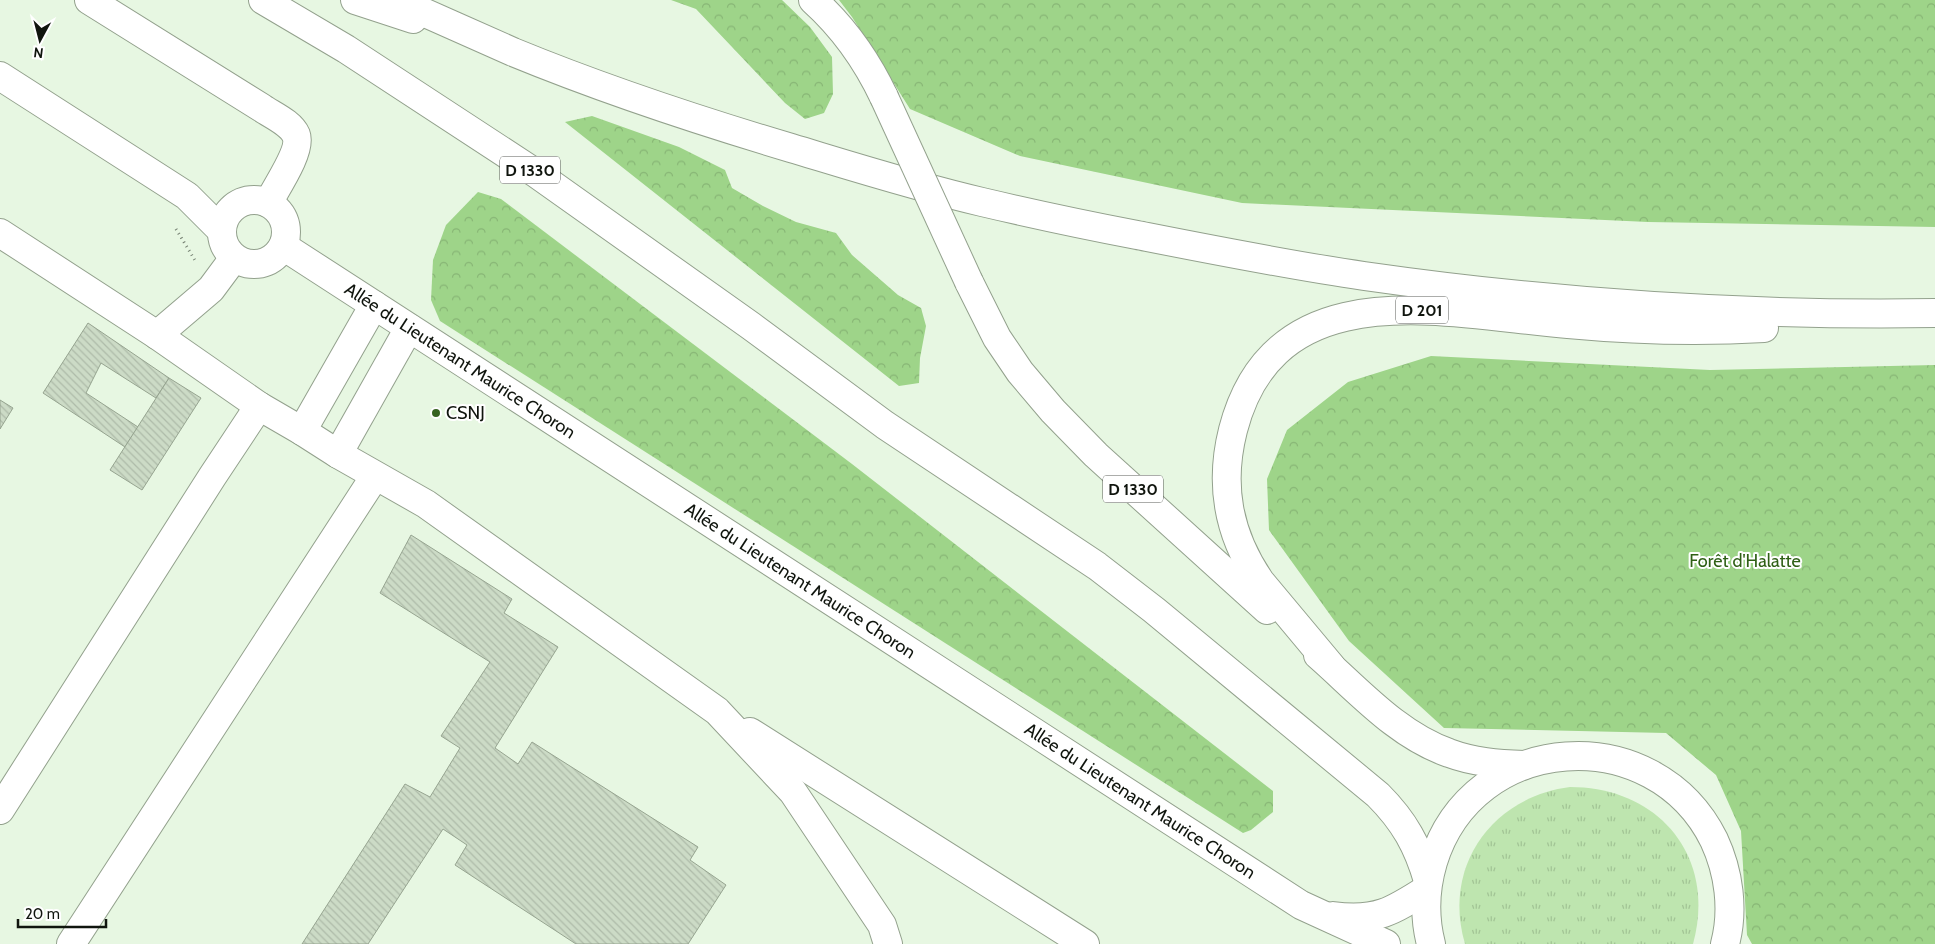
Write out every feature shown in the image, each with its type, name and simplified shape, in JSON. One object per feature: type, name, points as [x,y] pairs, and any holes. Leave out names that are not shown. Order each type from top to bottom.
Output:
[{"type":"main road","points":[[89,0],[262,108],[287,125],[296,134],[297,146],[288,168],[268,203]]},
{"type":"main road","name":"D 1330","points":[[263,0],[346,49],[575,200],[885,425],[1125,587],[1246,684],[1378,795],[1391,808],[1411,836],[1423,861],[1428,885]]},
{"type":"main road","name":"D 201","points":[[355,0],[512,51]]},
{"type":"main road","name":"D 201","points":[[396,0],[512,51],[627,95],[708,123],[906,182],[1031,213],[1229,253],[1360,276],[1551,298],[1790,313],[1935,313]]},
{"type":"main road","name":"D 1330","points":[[813,0],[862,57],[872,72],[969,282],[998,338],[1020,372],[1071,431],[1207,557],[1364,697],[1401,727],[1448,753],[1482,762],[1524,765]]},
{"type":"main road","points":[[0,76],[165,180],[187,196],[221,230]]},
{"type":"main road","points":[[252,199],[268,203],[276,208],[286,226],[284,246],[267,262],[250,264],[234,258],[226,250],[222,241],[221,230],[225,215],[237,204],[252,199]]},
{"type":"main road","points":[[0,233],[157,335],[259,406],[375,476],[426,504],[717,711],[1086,944]]},
{"type":"main road","name":"Allée du Lieutenant Maurice Choron","points":[[284,246],[1301,906],[1386,944]]},
{"type":"main road","points":[[157,335],[211,289],[234,258]]},
{"type":"main road","points":[[302,431],[374,305]]},
{"type":"main road","name":"D 201","points":[[1331,666],[1250,567],[1239,546],[1228,501],[1227,471],[1236,418],[1255,380],[1275,354],[1305,330],[1338,318],[1385,310],[1446,311],[1570,324],[1648,329],[1758,328],[1822,325],[1935,313]]},
{"type":"main road","points":[[338,454],[409,328]]},
{"type":"main road","points":[[0,810],[259,406]]},
{"type":"main road","points":[[72,944],[375,476]]},
{"type":"main road","points":[[717,711],[793,792],[882,925],[888,944]]},
{"type":"main road","points":[[1431,944],[1426,915],[1428,885],[1440,844],[1461,810],[1489,784],[1524,765],[1550,758],[1577,755],[1604,758],[1642,770],[1676,791],[1703,821],[1721,857],[1728,883],[1728,924],[1724,944]]},
{"type":"main road","name":"Allée du Lieutenant Maurice Choron","points":[[1320,914],[1345,918],[1375,916],[1394,910],[1428,885]]},
{"type":"green space","points":[[671,0],[782,0],[810,27],[832,57],[833,94],[824,113],[805,119],[785,103],[696,9]]},
{"type":"green space","points":[[839,0],[1935,0],[1935,227],[1648,222],[1242,203],[1020,156],[910,109],[852,17]]},
{"type":"green space","points":[[592,116],[679,147],[725,170],[732,188],[763,206],[796,222],[836,233],[852,255],[898,295],[921,308],[926,326],[920,358],[919,383],[899,386],[565,122]]},
{"type":"green space","points":[[478,192],[501,199],[852,464],[1273,791],[1273,812],[1251,830],[1243,833],[440,321],[431,300],[433,260],[446,225]]},
{"type":"green space","name":"Forêt d'Halatte","points":[[1431,356],[1710,370],[1935,365],[1935,944],[1752,944],[1747,935],[1741,831],[1716,775],[1666,733],[1444,728],[1349,641],[1269,530],[1267,479],[1287,430],[1348,382]]},
{"type":"green space","points":[[1570,787],[1602,790],[1630,799],[1654,814],[1674,833],[1688,856],[1696,883],[1698,912],[1693,944],[1465,944],[1460,915],[1461,888],[1468,863],[1480,840],[1496,821],[1517,805],[1542,793]]},
{"type":"building","points":[[88,323],[169,378],[156,398],[101,363],[86,393],[138,427],[125,447],[43,393]]},
{"type":"building","points":[[169,378],[201,398],[142,490],[110,470]]},
{"type":"building","points":[[0,400],[13,408],[0,429]]},
{"type":"building","points":[[411,535],[512,599],[504,613],[558,647],[495,748],[518,764],[532,742],[698,847],[690,860],[726,885],[688,944],[576,944],[455,865],[467,845],[443,829],[368,944],[302,944],[405,784],[430,797],[460,748],[441,736],[490,662],[380,593]]},
{"type":"place","name":"CSNJ","points":[[436,413]]}]
